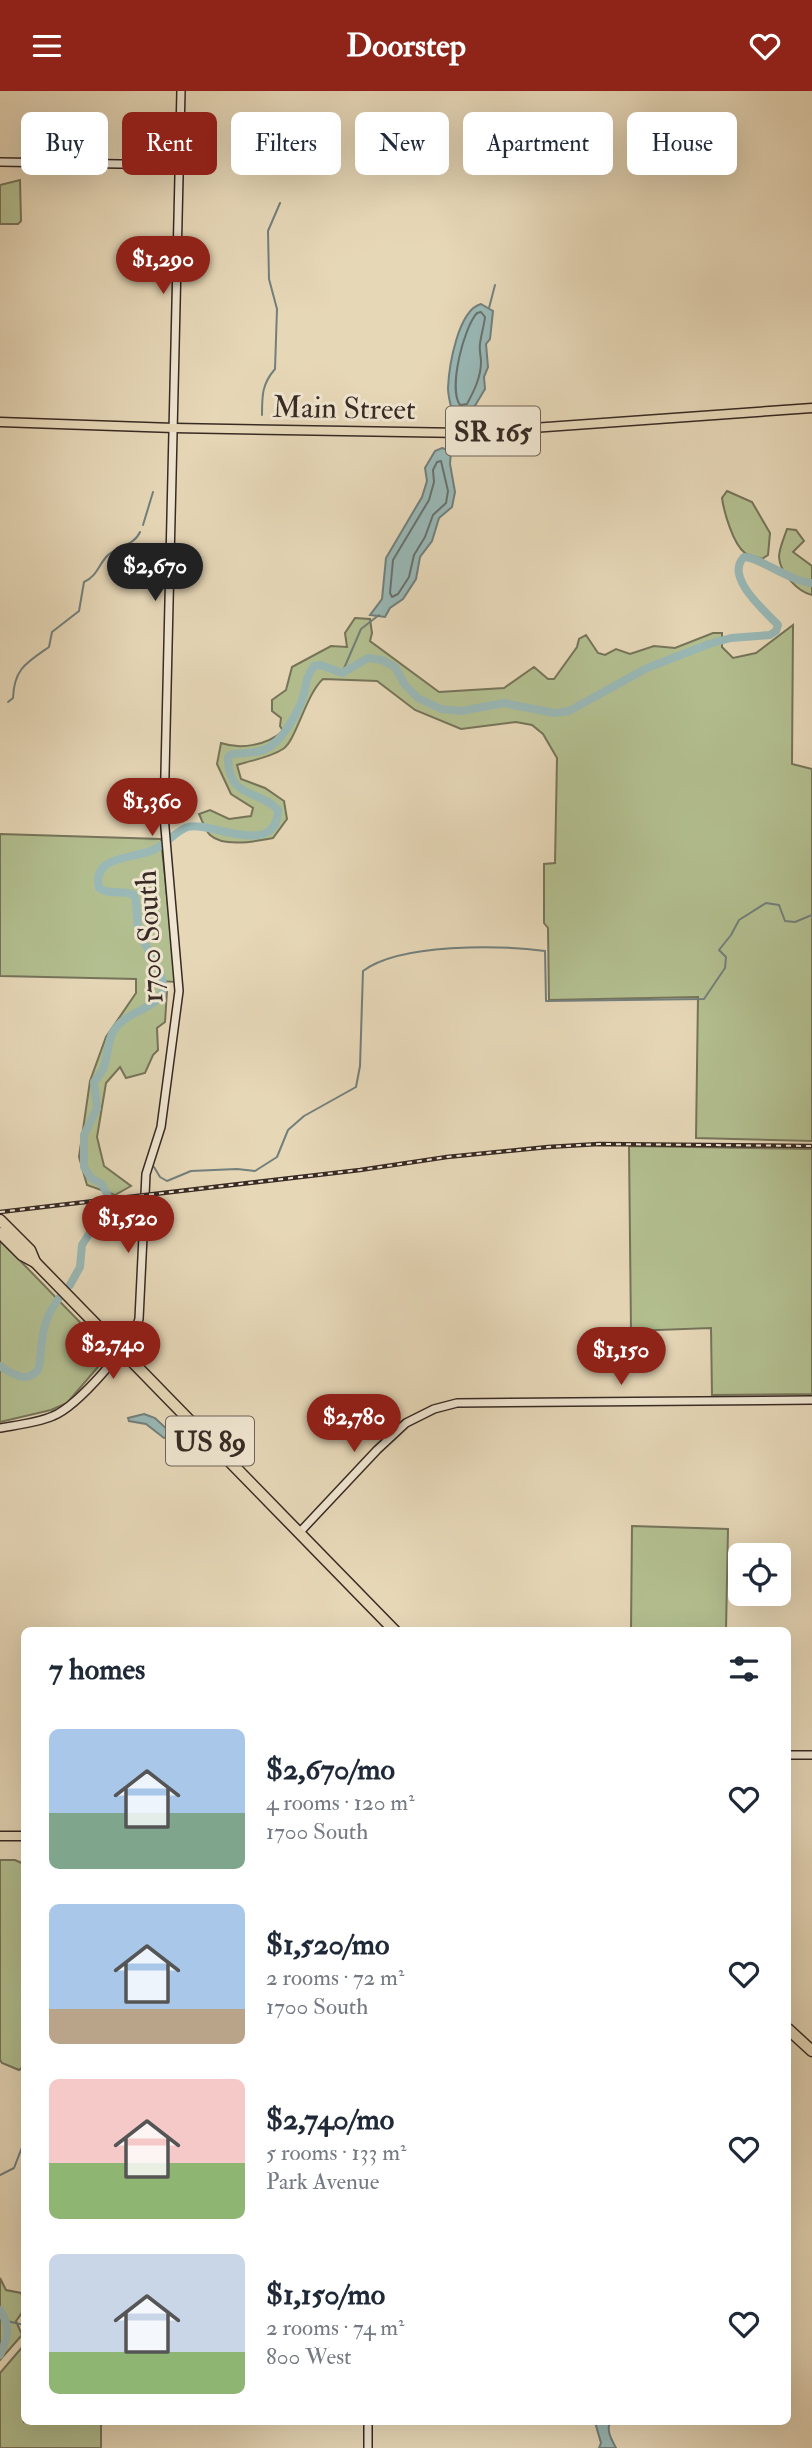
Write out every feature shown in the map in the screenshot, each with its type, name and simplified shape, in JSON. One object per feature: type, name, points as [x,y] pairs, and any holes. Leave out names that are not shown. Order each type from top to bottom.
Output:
[{"type":"highway","name":"US 89","points":[[0,1220],[30,1250],[35,1262]]},
{"type":"highway","name":"US 89","points":[[0,1233],[22,1255],[35,1262],[391,1627]]},
{"type":"highway","points":[[791,2032],[812,2051]]},
{"type":"main road","name":"Main Street","points":[[0,422],[464,433],[812,408]]},
{"type":"main road","points":[[0,1836],[21,1836]]},
{"type":"street","name":"1700 South","points":[[181,91],[181,112]]},
{"type":"street","points":[[0,162],[122,164]]},
{"type":"street","name":"1700 South","points":[[0,1428],[54,1416],[67,1408],[130,1339],[139,1319],[146,1174],[161,1127],[179,991],[164,816],[180,175]]},
{"type":"street","points":[[299,1533],[406,1423],[434,1409],[469,1403],[812,1400]]},
{"type":"street","points":[[791,1755],[812,1755]]},
{"type":"street","points":[[368,2425],[368,2448]]},
{"type":"green space","points":[[20,180],[21,221],[18,224],[0,224],[0,185]]},
{"type":"green space","points":[[727,491],[752,502],[770,533],[768,555],[762,559],[745,553],[737,543],[723,504],[722,498]]},
{"type":"green space","points":[[787,529],[796,530],[804,541],[793,552],[812,566],[812,595],[791,581],[780,563],[780,551]]},
{"type":"green space","points":[[355,618],[370,619],[370,641],[439,692],[504,688],[534,667],[548,679],[554,679],[577,647],[579,639],[586,635],[598,653],[605,655],[616,649],[630,654],[654,646],[675,648],[713,633],[722,633],[722,647],[733,658],[756,653],[793,625],[792,764],[812,769],[812,1141],[696,1138],[698,997],[549,1000],[548,928],[544,923],[544,864],[555,863],[557,758],[543,734],[532,725],[516,722],[461,729],[415,710],[377,681],[323,679],[311,695],[292,737],[283,749],[237,765],[241,779],[265,788],[284,801],[287,819],[273,838],[232,842],[210,835],[199,814],[210,810],[229,819],[251,816],[253,808],[231,794],[217,764],[221,743],[254,745],[283,731],[280,726],[281,718],[272,711],[272,700],[286,690],[292,667],[331,646],[347,647],[345,633]]},
{"type":"green space","points":[[0,834],[161,839],[176,982],[161,981],[167,991],[165,1022],[157,1028],[158,1050],[145,1073],[126,1078],[120,1067],[106,1083],[97,1137],[104,1166],[131,1186],[115,1195],[87,1185],[79,1157],[90,1081],[106,1037],[136,993],[136,979],[0,976]]},
{"type":"green space","points":[[629,1146],[812,1149],[812,1394],[712,1395],[711,1328],[631,1331]]},
{"type":"green space","points":[[0,1240],[105,1348],[106,1353],[104,1360],[67,1403],[51,1410],[0,1422]]},
{"type":"green space","points":[[632,1526],[728,1529],[726,1627],[631,1627]]},
{"type":"green space","points":[[0,1860],[15,1860],[21,1863],[21,2068],[19,2070],[0,2060]]},
{"type":"green space","points":[[0,2278],[6,2290],[21,2293],[21,2314],[16,2321],[21,2336],[0,2360]]},
{"type":"green space","points":[[21,2348],[21,2425],[101,2425],[101,2448],[0,2448],[0,2373]]},
{"type":"water","points":[[481,304],[493,311],[490,339],[486,344],[488,367],[484,377],[485,389],[473,409],[466,413],[452,410],[448,391],[450,366],[456,340],[466,317],[473,308]]},
{"type":"water","points":[[442,448],[451,451],[450,464],[455,492],[452,507],[439,518],[432,541],[420,557],[416,579],[403,599],[390,608],[385,617],[370,615],[382,599],[386,558],[422,497],[427,481],[425,468],[435,451]]},
{"type":"water","points":[[144,1414],[155,1418],[169,1431],[168,1437],[164,1438],[146,1424],[129,1421],[128,1418]]},
{"type":"water","points":[[596,2425],[609,2425],[611,2439],[616,2448],[599,2448],[601,2443]]},
{"type":"waterway","points":[[262,415],[264,390],[275,369],[277,309],[269,279],[268,231],[280,203]]},
{"type":"waterway","points":[[489,308],[495,285]]},
{"type":"waterway","points":[[143,525],[153,492]]},
{"type":"waterway","points":[[8,702],[13,698],[19,673],[49,647],[52,632],[79,611],[84,582],[95,574],[107,556],[130,543],[140,532]]},
{"type":"waterway","points":[[70,1285],[80,1267],[82,1245],[105,1208],[107,1194],[102,1184],[91,1178],[84,1167],[84,1135],[97,1108],[94,1082],[103,1069],[111,1036],[117,1026],[157,1000],[163,985],[157,966],[139,932],[134,895],[103,890],[99,888],[98,877],[109,863],[149,852],[188,827],[198,826],[254,836],[266,833],[275,825],[278,810],[239,787],[229,771],[228,757],[232,754],[264,750],[276,742],[297,712],[314,666],[321,665],[342,673],[368,658],[382,660],[395,667],[405,685],[418,698],[441,709],[461,711],[504,703],[554,713],[569,711],[647,668],[709,644],[731,638],[770,635],[776,631],[778,625],[756,603],[743,584],[739,565],[744,557],[812,583]]},
{"type":"waterway","points":[[342,673],[361,629],[379,615]]},
{"type":"waterway","points":[[154,1167],[160,1177],[167,1181],[191,1171],[255,1171],[277,1157],[288,1130],[304,1116],[356,1087],[360,1066],[363,971],[380,962],[401,955],[451,948],[545,951],[546,1001],[704,999],[725,968],[726,957],[719,950],[739,920],[766,903],[779,905],[785,921],[795,922],[812,915]]},
{"type":"waterway","points":[[0,1366],[20,1376],[35,1373],[39,1368],[45,1324],[59,1298]]},
{"type":"waterway","points":[[0,2175],[14,2168],[21,2150]]},
{"type":"waterway","points":[[0,2310],[7,2332],[0,2355]]},
{"type":"waterway","points":[[7,2321],[21,2324]]},
{"type":"railway","points":[[0,1212],[548,1147],[599,1144],[812,1146]]}]
